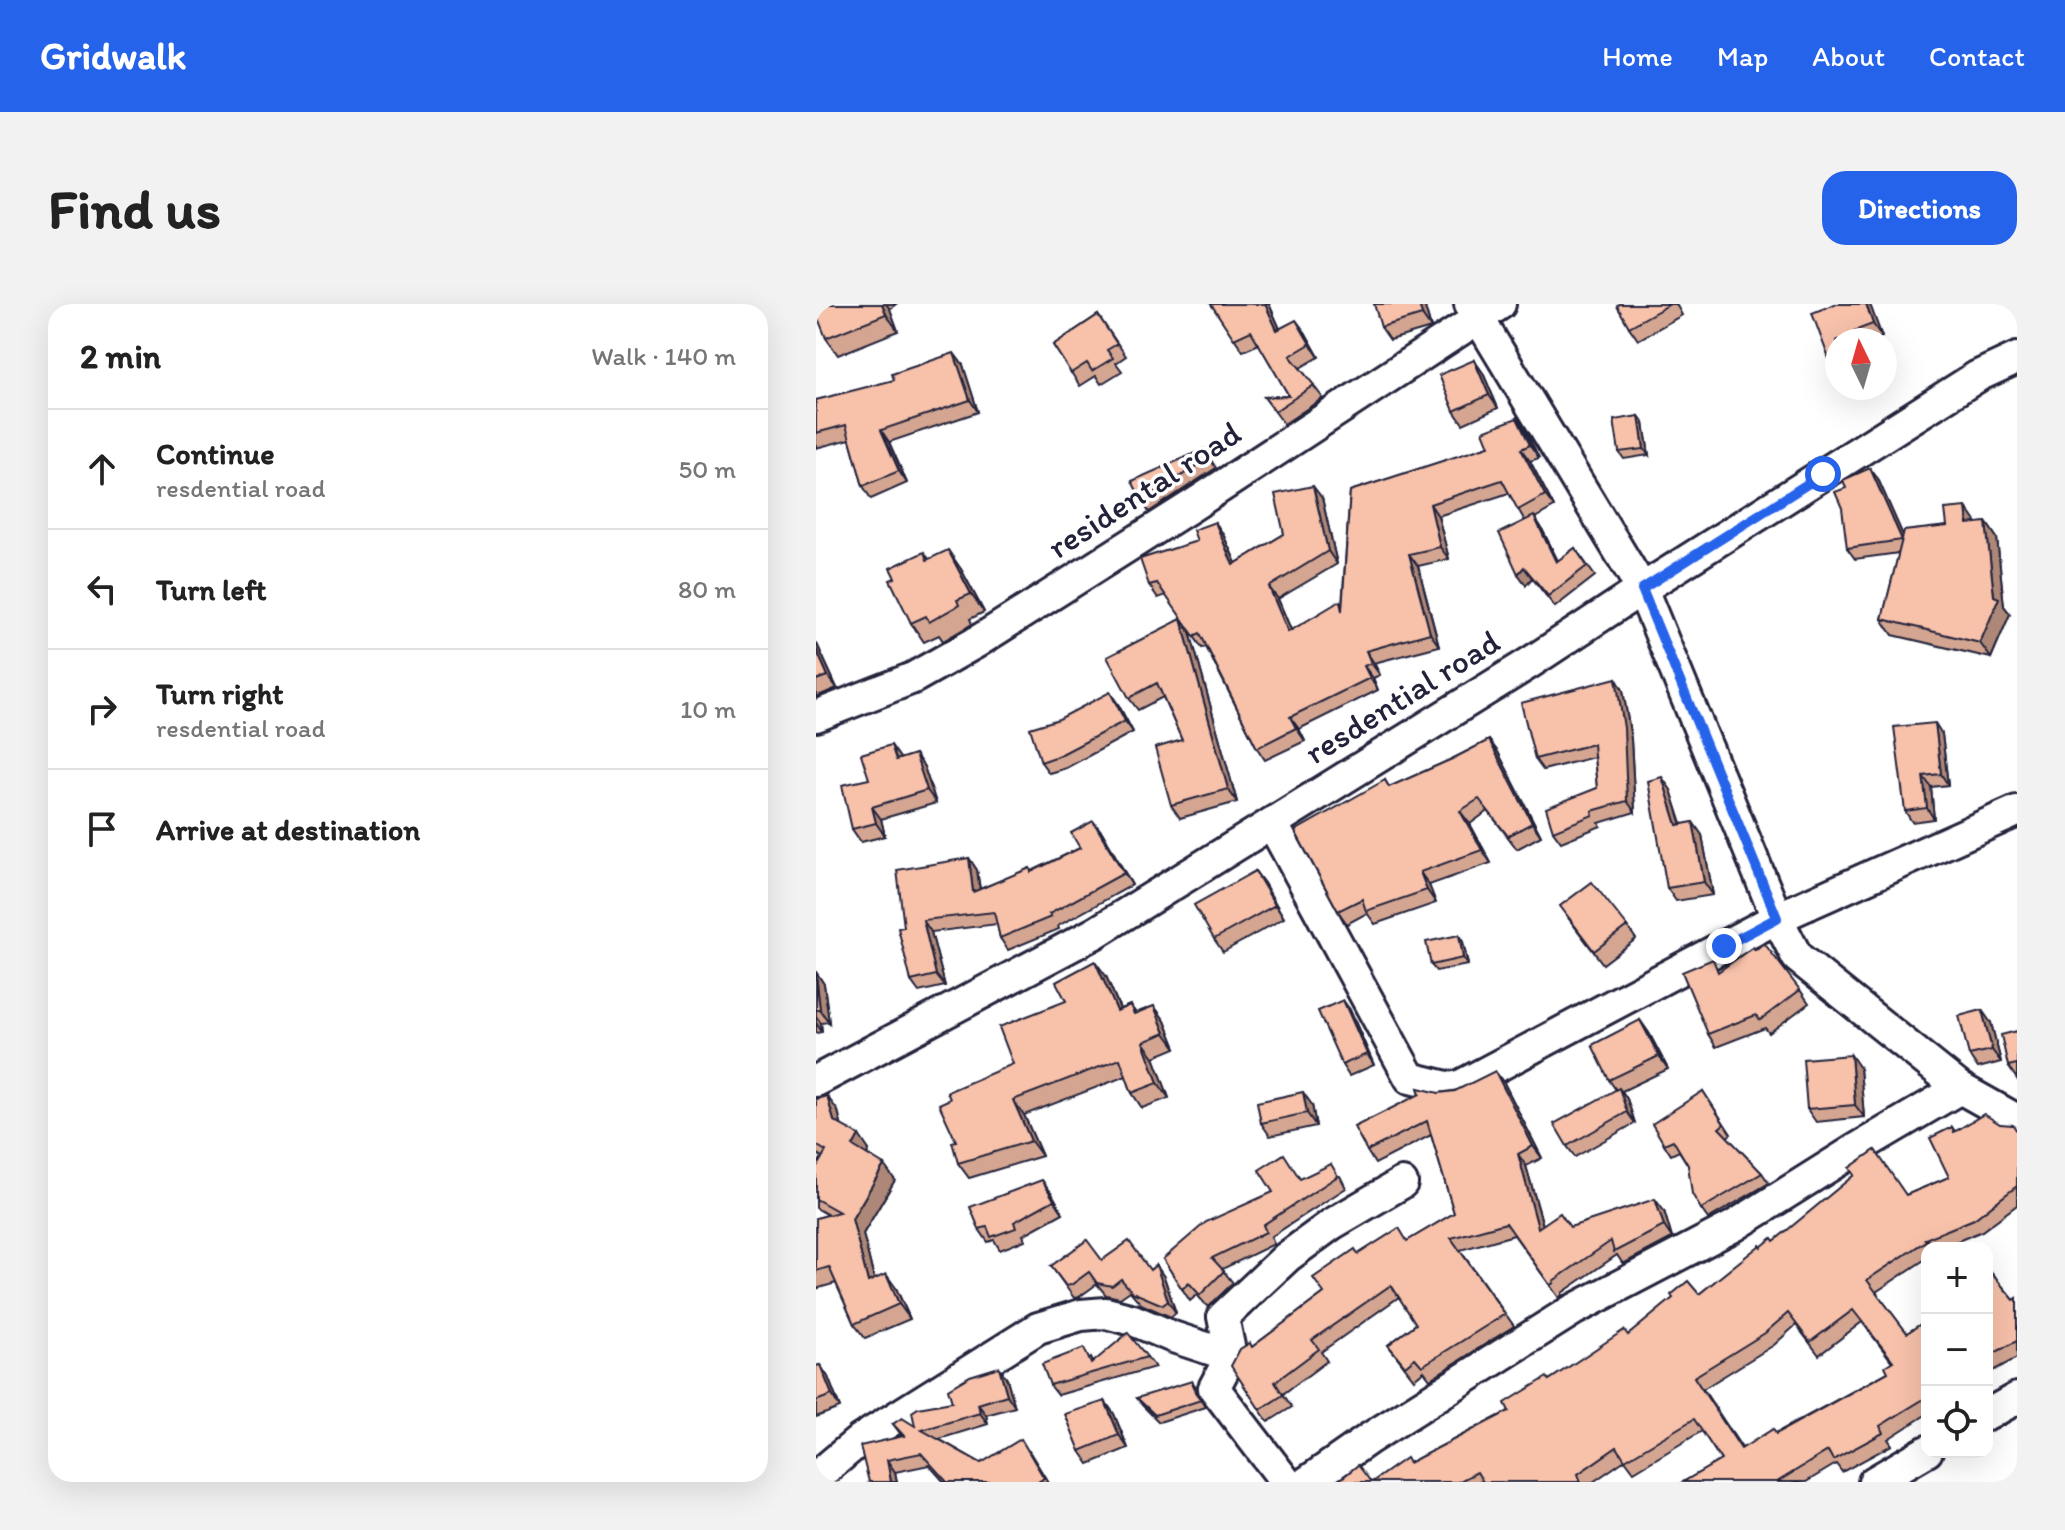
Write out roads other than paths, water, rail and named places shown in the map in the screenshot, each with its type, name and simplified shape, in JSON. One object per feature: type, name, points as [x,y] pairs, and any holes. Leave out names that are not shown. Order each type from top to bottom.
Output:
[{"type":"street","points":[[1482,309],[1642,589],[1777,918],[1797,957],[1960,1088],[2017,1120]]},
{"type":"street","name":"residental road","points":[[816,716],[913,678],[975,643],[1193,505],[1482,309]]},
{"type":"street","name":"resdential road","points":[[816,1081],[1095,933],[1531,662],[1978,376],[2017,358]]},
{"type":"street","points":[[1272,823],[1410,1078],[1451,1088],[1777,918],[2017,811]]},
{"type":"street","points":[[1307,1482],[1370,1438],[1573,1310],[1734,1226],[1960,1088]]},
{"type":"street","points":[[1286,1482],[1214,1388],[1231,1356],[1223,1317],[1287,1257],[1332,1224],[1402,1183]]},
{"type":"street","points":[[816,1477],[860,1440],[1038,1328],[1081,1315],[1106,1313],[1133,1320],[1231,1356]]},
{"type":"street","points":[[1993,1412],[2017,1398]]},
{"type":"street","points":[[1874,1482],[1921,1455]]}]
